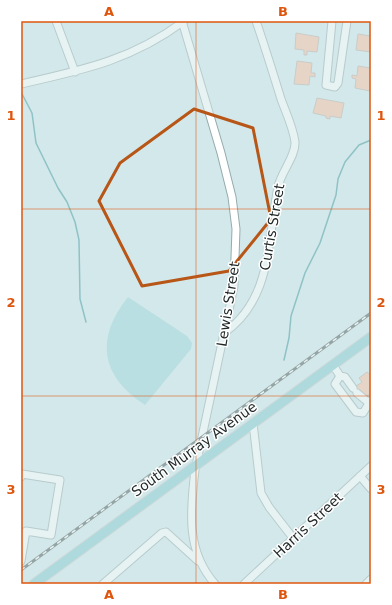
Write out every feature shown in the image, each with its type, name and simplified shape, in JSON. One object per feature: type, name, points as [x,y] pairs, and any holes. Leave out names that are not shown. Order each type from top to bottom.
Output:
[{"type":"main road","name":"South Murray Avenue","points":[[34,584],[371,337]]},
{"type":"street","points":[[56,21],[75,72]]},
{"type":"street","points":[[21,84],[75,72],[132,53],[183,21]]},
{"type":"street","name":"Lewis Street","points":[[183,21],[232,197],[236,229],[236,270],[196,465],[191,501],[192,539],[200,563],[215,584]]},
{"type":"street","name":"Curtis Street","points":[[224,333],[235,325],[241,318],[263,281],[278,187],[283,171],[294,150],[291,127],[256,21]]},
{"type":"street","points":[[332,21],[326,85],[335,87],[338,84],[347,21]]},
{"type":"street","points":[[332,365],[340,376],[345,377],[355,391],[370,402],[363,413],[356,412],[334,384],[340,376]]},
{"type":"street","points":[[253,423],[261,493],[269,507],[293,538]]},
{"type":"street","name":"Harris Street","points":[[244,584],[371,466]]},
{"type":"street","points":[[21,475],[60,480],[51,535],[26,531],[21,561]]},
{"type":"street","points":[[360,476],[371,489]]},
{"type":"street","points":[[103,584],[162,533],[166,532],[200,563]]},
{"type":"street","points":[[366,584],[371,579]]},
{"type":"highlighted area","points":[[194,109],[253,128],[271,219],[229,271],[142,286],[99,201],[120,163]]},
{"type":"shaded area","points":[[128,297],[187,336],[192,343],[191,349],[145,405],[130,394],[119,382],[111,369],[107,356],[107,342],[110,327],[117,312]]},
{"type":"building","points":[[296,33],[319,37],[317,52],[307,51],[307,55],[304,55],[304,50],[295,49]]},
{"type":"building","points":[[358,34],[371,36],[371,52],[356,50]]},
{"type":"building","points":[[297,61],[312,63],[311,73],[315,73],[315,77],[310,76],[309,85],[294,84]]},
{"type":"building","points":[[358,66],[371,68],[370,91],[355,88],[356,79],[352,78],[352,75],[357,76]]},
{"type":"building","points":[[317,98],[344,103],[341,118],[330,116],[330,119],[326,118],[326,116],[313,113]]},
{"type":"building","points":[[367,372],[371,375],[371,389],[369,390],[371,393],[364,398],[355,395],[351,390],[362,382],[359,378]]},
{"type":"waterway","points":[[21,92],[32,113],[36,143],[58,188],[67,202],[75,222],[79,240],[80,299],[86,322]]},
{"type":"waterway","points":[[284,360],[289,338],[291,316],[305,273],[320,243],[336,195],[338,179],[345,162],[359,145],[371,140]]},
{"type":"railway","points":[[21,570],[371,313]]}]
